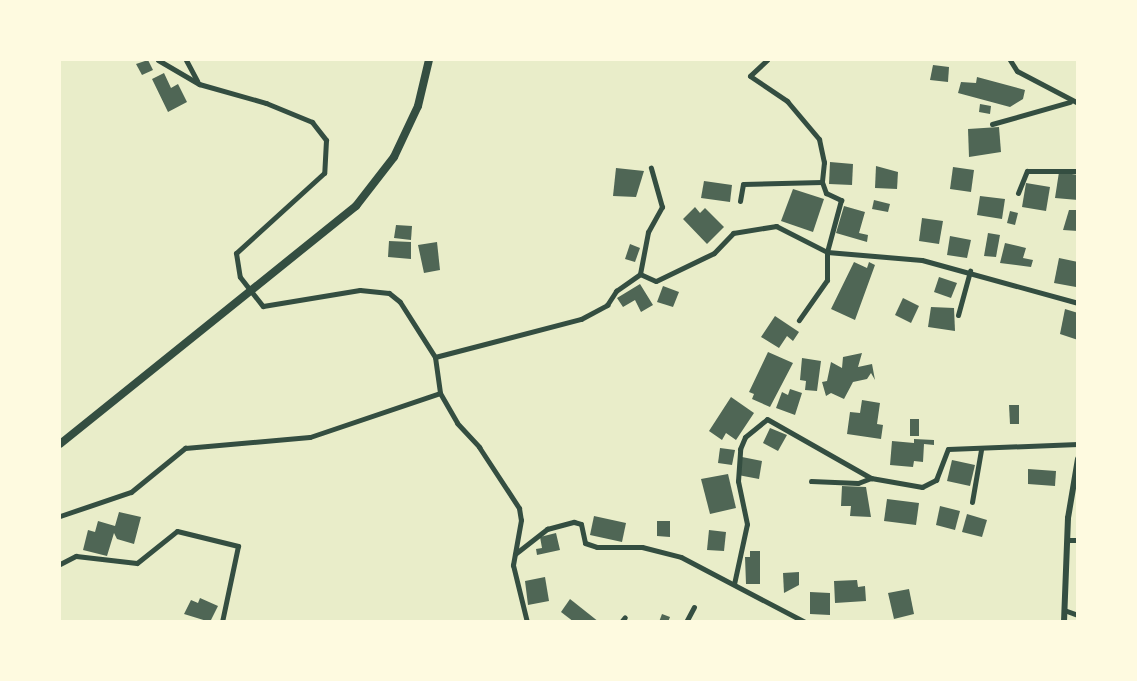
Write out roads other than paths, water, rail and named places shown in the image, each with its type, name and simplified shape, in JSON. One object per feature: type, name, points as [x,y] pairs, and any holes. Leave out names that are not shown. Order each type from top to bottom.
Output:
[{"type":"main road","points":[[60,444],[356,206],[394,157],[418,107],[429,60]]},
{"type":"street","points":[[158,60],[199,84],[312,122],[326,140],[324,173],[236,253],[240,277],[262,306],[343,292],[389,293],[435,357],[440,393],[519,508],[521,520],[513,565],[527,621]]},
{"type":"street","points":[[186,60],[199,84]]},
{"type":"street","points":[[767,60],[750,76],[787,101],[819,139],[824,162],[822,182],[826,193],[841,200],[827,252],[827,280],[799,320]]},
{"type":"street","points":[[1010,60],[1017,71],[1074,102]]},
{"type":"street","points":[[992,124],[1074,102]]},
{"type":"street","points":[[435,357],[581,319],[607,305],[616,291],[640,274],[648,232],[662,207],[651,168]]},
{"type":"street","points":[[1018,193],[1027,171],[1077,171]]},
{"type":"street","points":[[740,201],[743,184],[822,182]]},
{"type":"street","points":[[640,274],[656,281],[714,253],[733,233],[776,226],[827,252],[876,253],[970,271],[1077,303]]},
{"type":"street","points":[[958,314],[970,271]]},
{"type":"street","points":[[60,516],[131,492],[185,448],[310,437],[440,393]]},
{"type":"street","points":[[734,584],[747,524],[737,466],[746,437],[767,419],[871,478],[922,487],[936,480],[948,449],[982,450],[1077,444]]},
{"type":"street","points":[[972,502],[982,450]]},
{"type":"street","points":[[1064,621],[1067,540],[1077,459]]},
{"type":"street","points":[[811,481],[858,482],[871,478]]},
{"type":"street","points":[[515,554],[547,529],[574,522],[581,524],[585,543],[597,547],[642,547],[681,557],[805,621]]},
{"type":"street","points":[[60,564],[76,556],[137,562],[177,531],[238,546],[222,621]]},
{"type":"street","points":[[1067,540],[1077,540]]},
{"type":"street","points":[[686,621],[694,607]]},
{"type":"street","points":[[1064,610],[1077,615]]}]
